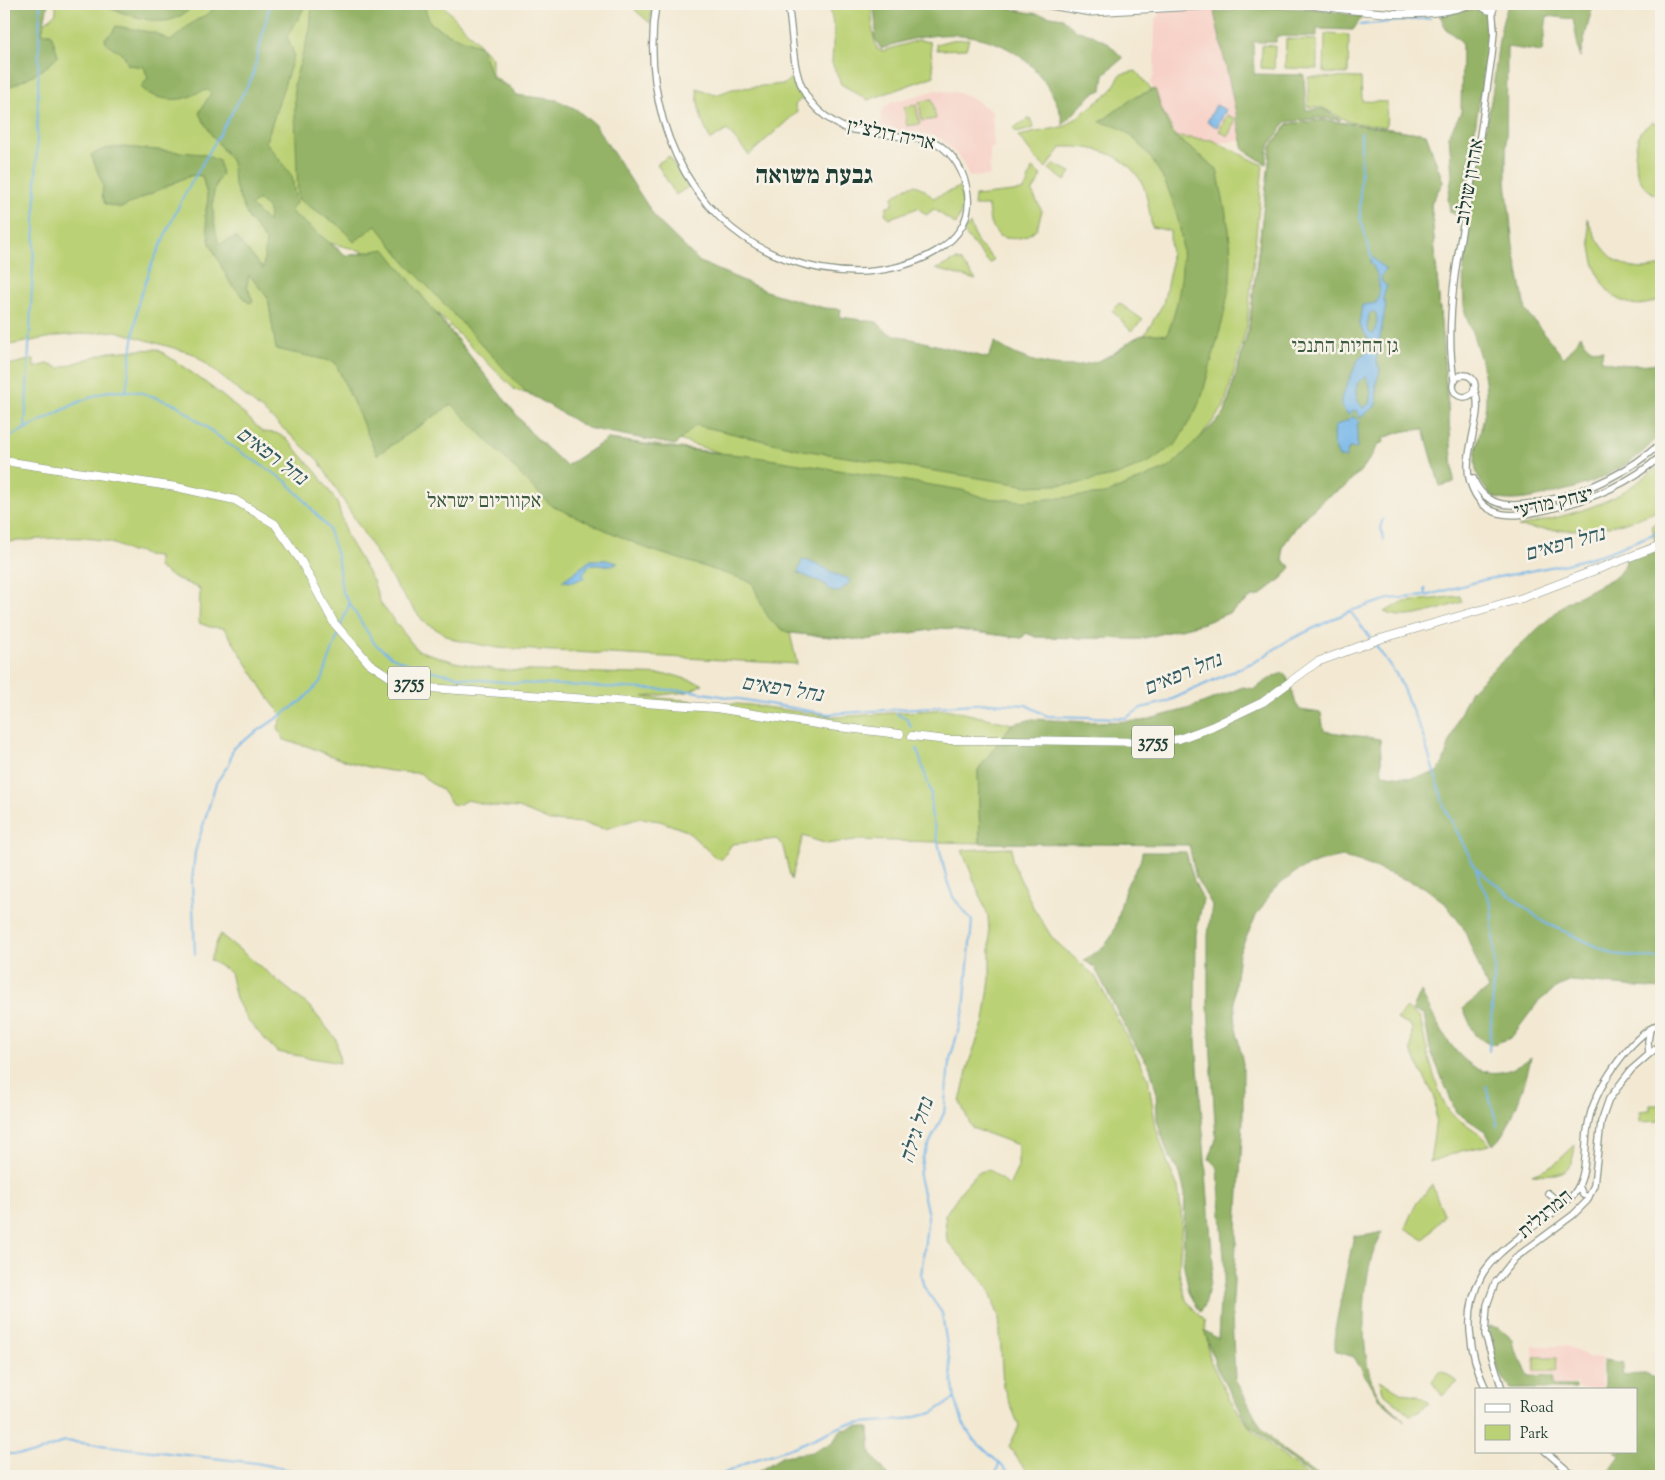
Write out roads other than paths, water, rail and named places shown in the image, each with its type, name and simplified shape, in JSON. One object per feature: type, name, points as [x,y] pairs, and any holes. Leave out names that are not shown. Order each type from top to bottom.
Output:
[{"type":"main road","points":[[1043,4],[1091,12],[1232,4]]},
{"type":"main road","points":[[1297,4],[1412,14],[1442,12],[1471,4]]},
{"type":"main road","points":[[1478,4],[1490,6]]},
{"type":"main road","name":"3755","points":[[4,461],[176,487],[235,500],[274,524],[301,561],[334,623],[369,663],[390,677],[429,688],[716,708],[900,734]]},
{"type":"main road","name":"3755","points":[[912,736],[947,740],[1147,742],[1172,740],[1211,727],[1263,702],[1317,662],[1373,642],[1522,598],[1661,545]]},
{"type":"street","name":"אריה דולצ'ין","points":[[656,4],[652,39],[654,78],[665,129],[679,161],[695,188],[738,231],[785,258],[844,272],[893,268],[916,261],[940,250],[955,236],[968,213],[967,189],[957,162],[946,150],[933,141],[847,129],[836,124],[819,110],[804,93],[797,78],[788,4]]},
{"type":"street","name":"אהרון שולוב","points":[[1454,380],[1451,365],[1451,344],[1457,266],[1490,71],[1494,36],[1490,6]]},
{"type":"street","name":"אהרון שולוב","points":[[1451,344],[1453,363],[1462,375]]},
{"type":"street","points":[[1468,396],[1474,389],[1472,379],[1462,375],[1454,380],[1453,388],[1456,394],[1468,396],[1476,402],[1477,412]]},
{"type":"street","name":"יצחק מודעי","points":[[1474,389],[1478,398],[1469,464],[1470,482],[1482,503],[1493,511],[1513,516],[1568,505],[1600,494],[1630,478],[1661,456]]},
{"type":"street","name":"יצחק מודעי","points":[[1469,464],[1474,482],[1489,500],[1504,506],[1522,506],[1566,496],[1603,483],[1631,467],[1661,443]]},
{"type":"street","name":"המרגלית","points":[[1486,1388],[1471,1347],[1470,1334],[1471,1308],[1482,1275],[1514,1243],[1570,1198],[1578,1186],[1584,1166],[1588,1125],[1601,1088],[1628,1052],[1650,1029],[1661,1023]]},
{"type":"street","points":[[1648,1054],[1650,1029]]},
{"type":"street","name":"המרגלית","points":[[1502,1388],[1485,1334],[1487,1305],[1495,1283],[1515,1258],[1573,1215],[1589,1197],[1594,1186],[1604,1109],[1626,1076],[1661,1044]]},
{"type":"street","points":[[1578,1186],[1582,1194],[1589,1197]]},
{"type":"street","points":[[1548,1193],[1555,1199],[1555,1210]]},
{"type":"street","points":[[1546,1452],[1574,1476]]},
{"type":"water","points":[[1216,105],[1226,110],[1217,127],[1207,122]]},
{"type":"water","points":[[1372,257],[1386,270],[1381,276],[1382,282],[1387,286],[1383,298],[1386,305],[1376,360],[1380,370],[1376,384],[1377,405],[1360,418],[1356,410],[1347,414],[1341,406],[1341,398],[1358,360],[1369,349],[1369,340],[1359,325],[1362,305],[1376,303],[1379,293],[1377,276],[1370,262]],"holes":[[[1372,311],[1376,313],[1377,321],[1374,334],[1370,333],[1367,328],[1369,314]],[[1366,377],[1370,386],[1370,397],[1369,404],[1363,408],[1357,400],[1357,383]]]},
{"type":"water","points":[[1354,417],[1359,421],[1357,426],[1357,448],[1349,448],[1345,458],[1339,457],[1333,443],[1335,426]]},
{"type":"water","points":[[591,560],[606,560],[618,563],[588,566],[583,575],[585,577],[574,582],[562,581]]},
{"type":"water","points":[[802,560],[815,563],[837,575],[848,578],[850,582],[839,592],[831,591],[825,584],[798,573]]},
{"type":"waterway","points":[[25,429],[35,226],[40,4]]},
{"type":"waterway","points":[[126,391],[138,304],[151,266],[182,199],[252,78],[270,4]]},
{"type":"waterway","points":[[1360,25],[1430,18]]},
{"type":"waterway","points":[[1361,133],[1360,217],[1372,259]]},
{"type":"waterway","name":"נחל רפאים","points":[[4,437],[7,438],[83,400],[108,391],[140,392],[177,405],[230,445],[286,481],[304,500],[328,528],[337,555],[342,591],[374,643],[392,657],[419,668],[471,679],[515,683],[691,691],[828,714],[988,703],[1026,705],[1047,716],[1126,718],[1141,708],[1166,702],[1258,660],[1287,641],[1350,611],[1389,599],[1426,596],[1483,580],[1566,564],[1606,553],[1661,531]]},
{"type":"waterway","points":[[1350,420],[1351,410]]},
{"type":"waterway","points":[[1383,519],[1381,525],[1383,540]]},
{"type":"waterway","points":[[1425,588],[1426,595]]},
{"type":"waterway","points":[[340,628],[349,604]]},
{"type":"waterway","points":[[1350,611],[1371,639]]},
{"type":"waterway","points":[[195,954],[192,882],[195,852],[216,783],[229,764],[233,748],[302,701],[322,680],[339,632]]},
{"type":"waterway","points":[[1374,643],[1398,677],[1423,736],[1445,808],[1475,867],[1491,906],[1495,966],[1489,1051]]},
{"type":"waterway","name":"נחל גילה","points":[[897,709],[898,715],[906,718],[911,727]]},
{"type":"waterway","name":"נחל גילה","points":[[917,749],[931,793],[931,812],[947,881],[953,897],[972,921],[964,1010],[949,1063],[944,1113],[923,1157],[919,1176],[928,1215],[921,1276],[924,1287],[942,1313],[955,1398],[963,1423],[973,1439],[1013,1476]]},
{"type":"waterway","points":[[1477,869],[1542,921],[1613,954],[1661,959]]},
{"type":"waterway","points":[[1486,1086],[1498,1127]]},
{"type":"waterway","points":[[719,1476],[748,1462],[797,1446],[847,1424],[903,1420],[932,1413],[955,1398]]},
{"type":"waterway","points":[[4,1454],[34,1454],[65,1441],[256,1463],[319,1476]]},
{"type":"waterway","points":[[995,1476],[999,1464]]},
{"type":"district","name":"גבעת משואה","points":[[814,177]]},
{"type":"park label","name":"גן החיות התנכי","points":[[1345,347]]},
{"type":"park label","name":"אקווריום ישראל","points":[[484,502]]}]
